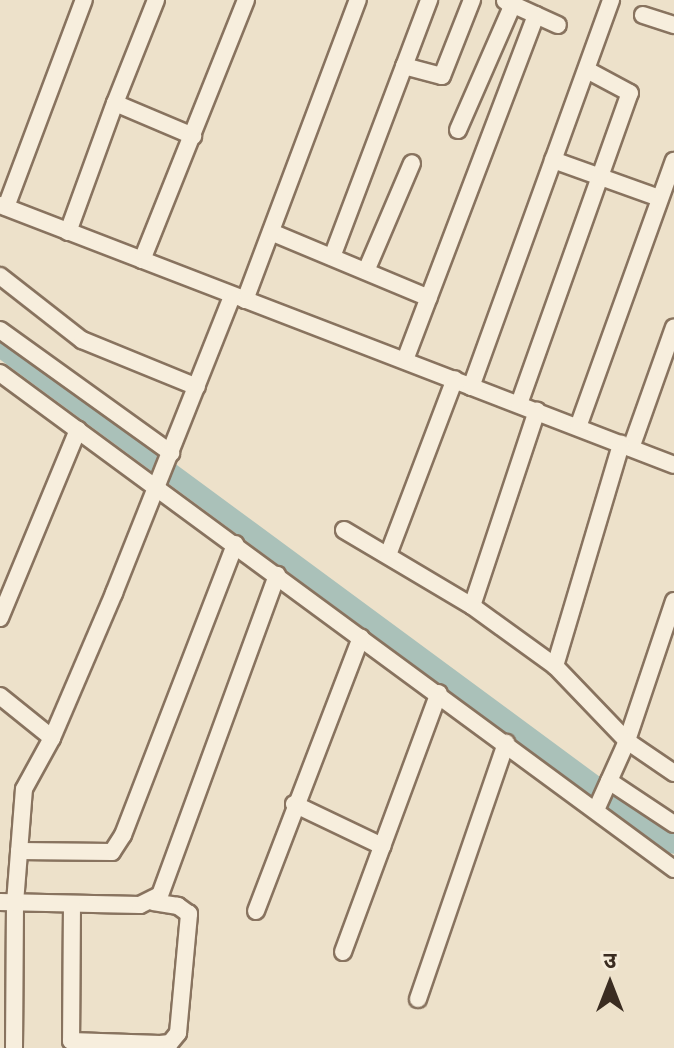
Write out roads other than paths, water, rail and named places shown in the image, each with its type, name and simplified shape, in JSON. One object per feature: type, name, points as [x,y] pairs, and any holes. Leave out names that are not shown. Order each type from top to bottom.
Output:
[{"type":"street","points":[[84,0],[3,206],[674,465]]},
{"type":"street","points":[[68,232],[156,0]]},
{"type":"street","points":[[142,260],[246,0]]},
{"type":"street","points":[[14,1048],[8,902],[19,851],[24,789],[52,738],[197,387],[271,232],[358,0]]},
{"type":"street","points":[[332,257],[429,0]]},
{"type":"street","points":[[404,66],[442,76],[472,0]]},
{"type":"street","points":[[471,387],[611,0]]},
{"type":"street","points":[[458,130],[514,3],[558,25]]},
{"type":"street","points":[[405,360],[536,15]]},
{"type":"street","points":[[643,15],[674,25]]},
{"type":"street","points":[[519,404],[603,177],[630,93],[587,70]]},
{"type":"street","points":[[115,103],[193,136]]},
{"type":"street","points":[[553,160],[659,198]]},
{"type":"street","points":[[578,427],[674,161]]},
{"type":"street","points":[[366,271],[412,163]]},
{"type":"street","points":[[271,232],[429,298]]},
{"type":"street","points":[[0,276],[82,340],[197,387]]},
{"type":"street","points":[[555,666],[626,446],[674,327]]},
{"type":"street","points":[[0,330],[169,458]]},
{"type":"street","points":[[0,373],[157,484],[674,869]]},
{"type":"street","points":[[388,555],[455,379]]},
{"type":"street","points":[[472,606],[537,411]]},
{"type":"street","points":[[0,618],[78,430]]},
{"type":"street","points":[[344,530],[472,606],[555,666],[627,741],[674,773]]},
{"type":"street","points":[[19,851],[112,852],[123,835],[235,544]]},
{"type":"street","points":[[153,902],[166,882],[277,575]]},
{"type":"street","points":[[596,810],[627,741],[674,601]]},
{"type":"street","points":[[256,911],[294,804],[361,637]]},
{"type":"street","points":[[343,952],[439,693]]},
{"type":"street","points":[[0,696],[52,738]]},
{"type":"street","points":[[418,999],[506,743]]},
{"type":"street","points":[[609,781],[674,824]]},
{"type":"street","points":[[294,804],[382,846]]},
{"type":"street","points":[[8,902],[153,902],[185,908],[189,914],[178,1033],[170,1043],[71,1041],[72,904]]},
{"type":"waterway","points":[[0,347],[674,844]]}]
